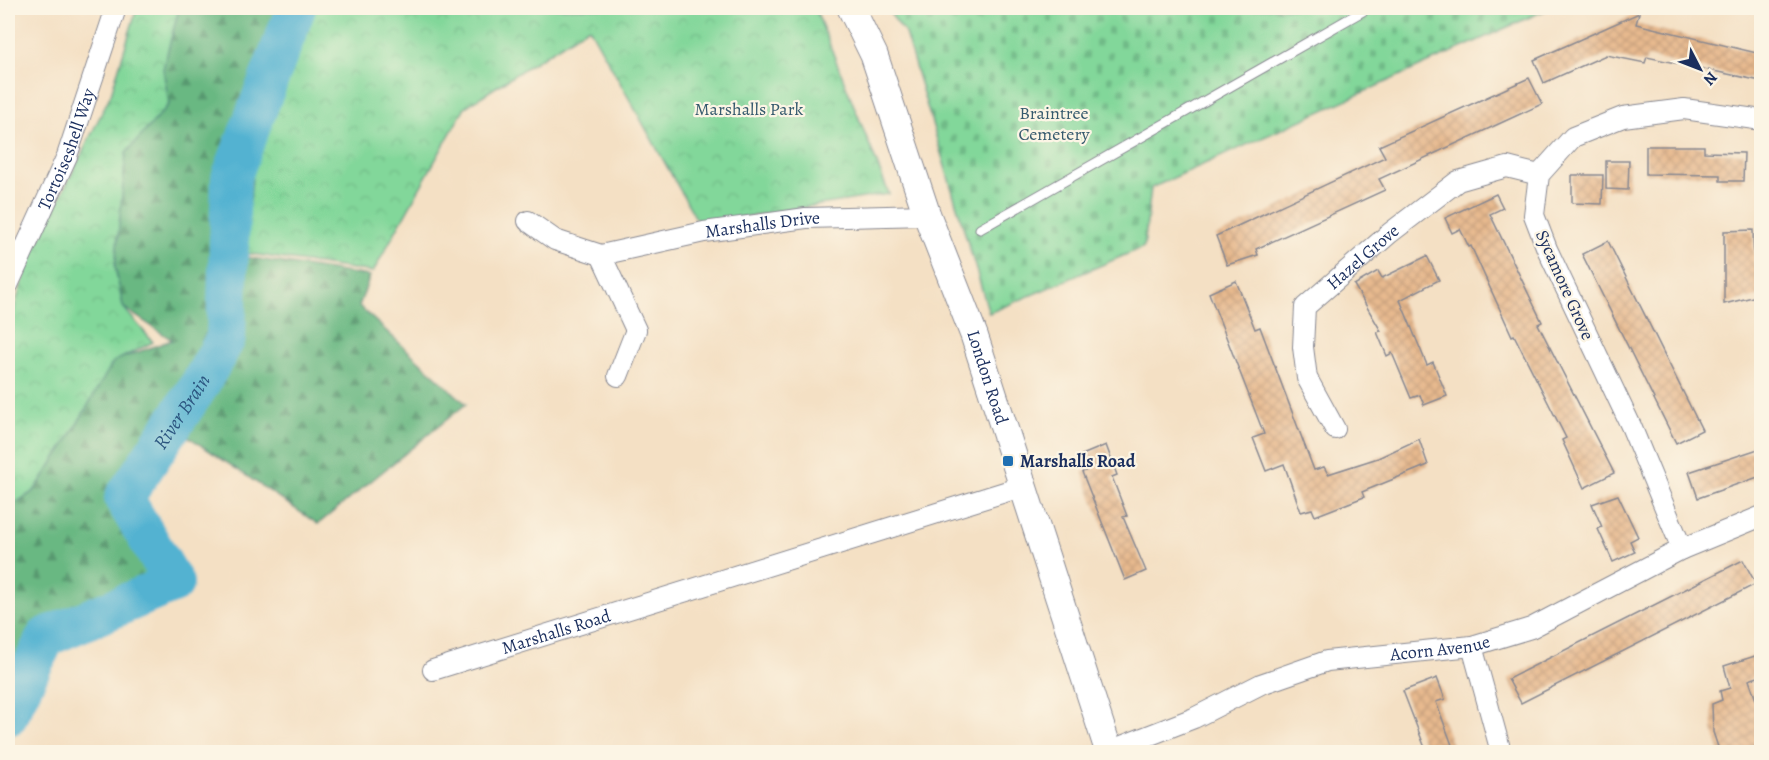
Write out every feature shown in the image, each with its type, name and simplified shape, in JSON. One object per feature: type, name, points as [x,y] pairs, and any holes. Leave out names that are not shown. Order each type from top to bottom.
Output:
[{"type":"street","name":"Tortoiseshell Way","points":[[8,285],[67,156],[116,8]]},
{"type":"street","name":"London Road","points":[[851,8],[874,55],[927,215],[974,335],[1109,752]]},
{"type":"street","points":[[1539,175],[1573,137],[1623,117],[1684,108],[1761,120]]},
{"type":"street","name":"Hazel Grove","points":[[1335,429],[1307,378],[1303,347],[1305,307],[1390,233],[1458,181],[1507,167],[1539,175]]},
{"type":"street","name":"Sycamore Grove","points":[[1539,175],[1534,215],[1547,249],[1631,426],[1682,549]]},
{"type":"street","name":"Marshalls Drive","points":[[601,255],[704,232],[806,218],[927,215]]},
{"type":"street","points":[[528,221],[555,240],[601,255],[636,330],[618,376]]},
{"type":"street","name":"Marshalls Road","points":[[433,670],[1024,486]]},
{"type":"street","name":"Acorn Avenue","points":[[1109,752],[1194,718],[1261,684],[1327,662],[1472,646],[1531,628],[1682,549],[1759,524]]},
{"type":"street","points":[[1472,646],[1501,753]]},
{"type":"lane","points":[[980,229],[1368,8]]},
{"type":"green space","points":[[137,8],[179,8],[163,69],[169,104],[126,153],[115,267],[123,307],[153,342],[113,362],[69,438],[34,491],[8,508],[8,328],[29,261],[111,94]]},
{"type":"green space","points":[[179,8],[283,8],[222,179],[219,258],[245,257],[370,276],[359,306],[466,404],[318,524],[168,423],[119,500],[165,579],[40,634],[8,701],[8,508],[34,491],[69,438],[113,361],[172,340],[123,307],[115,267],[126,153],[169,104],[163,69]]},
{"type":"green space","name":"Marshalls Park","points":[[314,8],[815,8],[889,194],[699,224],[589,27],[465,107],[373,272],[245,253],[253,168]]},
{"type":"green space","name":"Braintree Cemetery","points":[[886,8],[1550,8],[1151,188],[1144,247],[989,313],[905,33]]},
{"type":"building","points":[[1639,13],[1636,24],[1761,54],[1761,81],[1647,57],[1645,63],[1606,55],[1544,83],[1534,60]]},
{"type":"building","points":[[1529,78],[1542,104],[1379,179],[1385,190],[1256,249],[1258,255],[1227,265],[1216,236],[1385,157],[1379,146]]},
{"type":"building","points":[[1646,146],[1704,146],[1704,152],[1744,153],[1743,181],[1720,181],[1720,175],[1646,174]]},
{"type":"building","points":[[1606,161],[1629,161],[1628,190],[1606,189]]},
{"type":"building","points":[[1572,175],[1603,175],[1602,204],[1572,203]]},
{"type":"building","points":[[1496,194],[1503,208],[1490,214],[1542,322],[1538,324],[1614,473],[1584,488],[1562,440],[1566,438],[1514,335],[1512,336],[1471,246],[1469,247],[1460,229],[1452,233],[1445,218]]},
{"type":"building","points":[[1753,230],[1754,264],[1761,265],[1761,295],[1724,304],[1724,231]]},
{"type":"building","points":[[1608,241],[1702,430],[1676,443],[1582,254]]},
{"type":"building","points":[[1427,256],[1439,280],[1400,300],[1427,365],[1433,362],[1447,396],[1424,405],[1420,395],[1411,398],[1392,353],[1387,356],[1377,332],[1381,331],[1354,285],[1378,271],[1382,278]]},
{"type":"building","points":[[1236,281],[1255,329],[1260,327],[1314,470],[1324,467],[1328,474],[1378,458],[1419,439],[1428,465],[1362,492],[1364,497],[1315,516],[1312,509],[1301,512],[1284,464],[1266,471],[1253,438],[1264,434],[1209,293]]},
{"type":"building","points":[[1106,445],[1117,475],[1112,477],[1127,516],[1123,517],[1146,571],[1125,580],[1082,472],[1087,470],[1082,455]]},
{"type":"building","points":[[1761,448],[1761,476],[1698,498],[1689,472]]},
{"type":"building","points":[[1618,495],[1638,537],[1630,541],[1635,552],[1613,562],[1598,529],[1602,527],[1592,504]]},
{"type":"building","points":[[1743,560],[1756,584],[1521,703],[1508,679]]},
{"type":"building","points":[[1761,654],[1761,676],[1749,680],[1761,714],[1761,745],[1739,753],[1720,753],[1713,732],[1712,704],[1722,700],[1720,691],[1730,688],[1724,666]]},
{"type":"building","points":[[1437,678],[1445,699],[1436,702],[1455,753],[1427,753],[1403,691]]},
{"type":"waterway","name":"River Brain","points":[[8,716],[46,637],[174,583],[124,498],[200,384],[226,338],[231,178],[296,8]]},
{"type":"place","name":"Marshalls Road","points":[[1008,461]]}]
